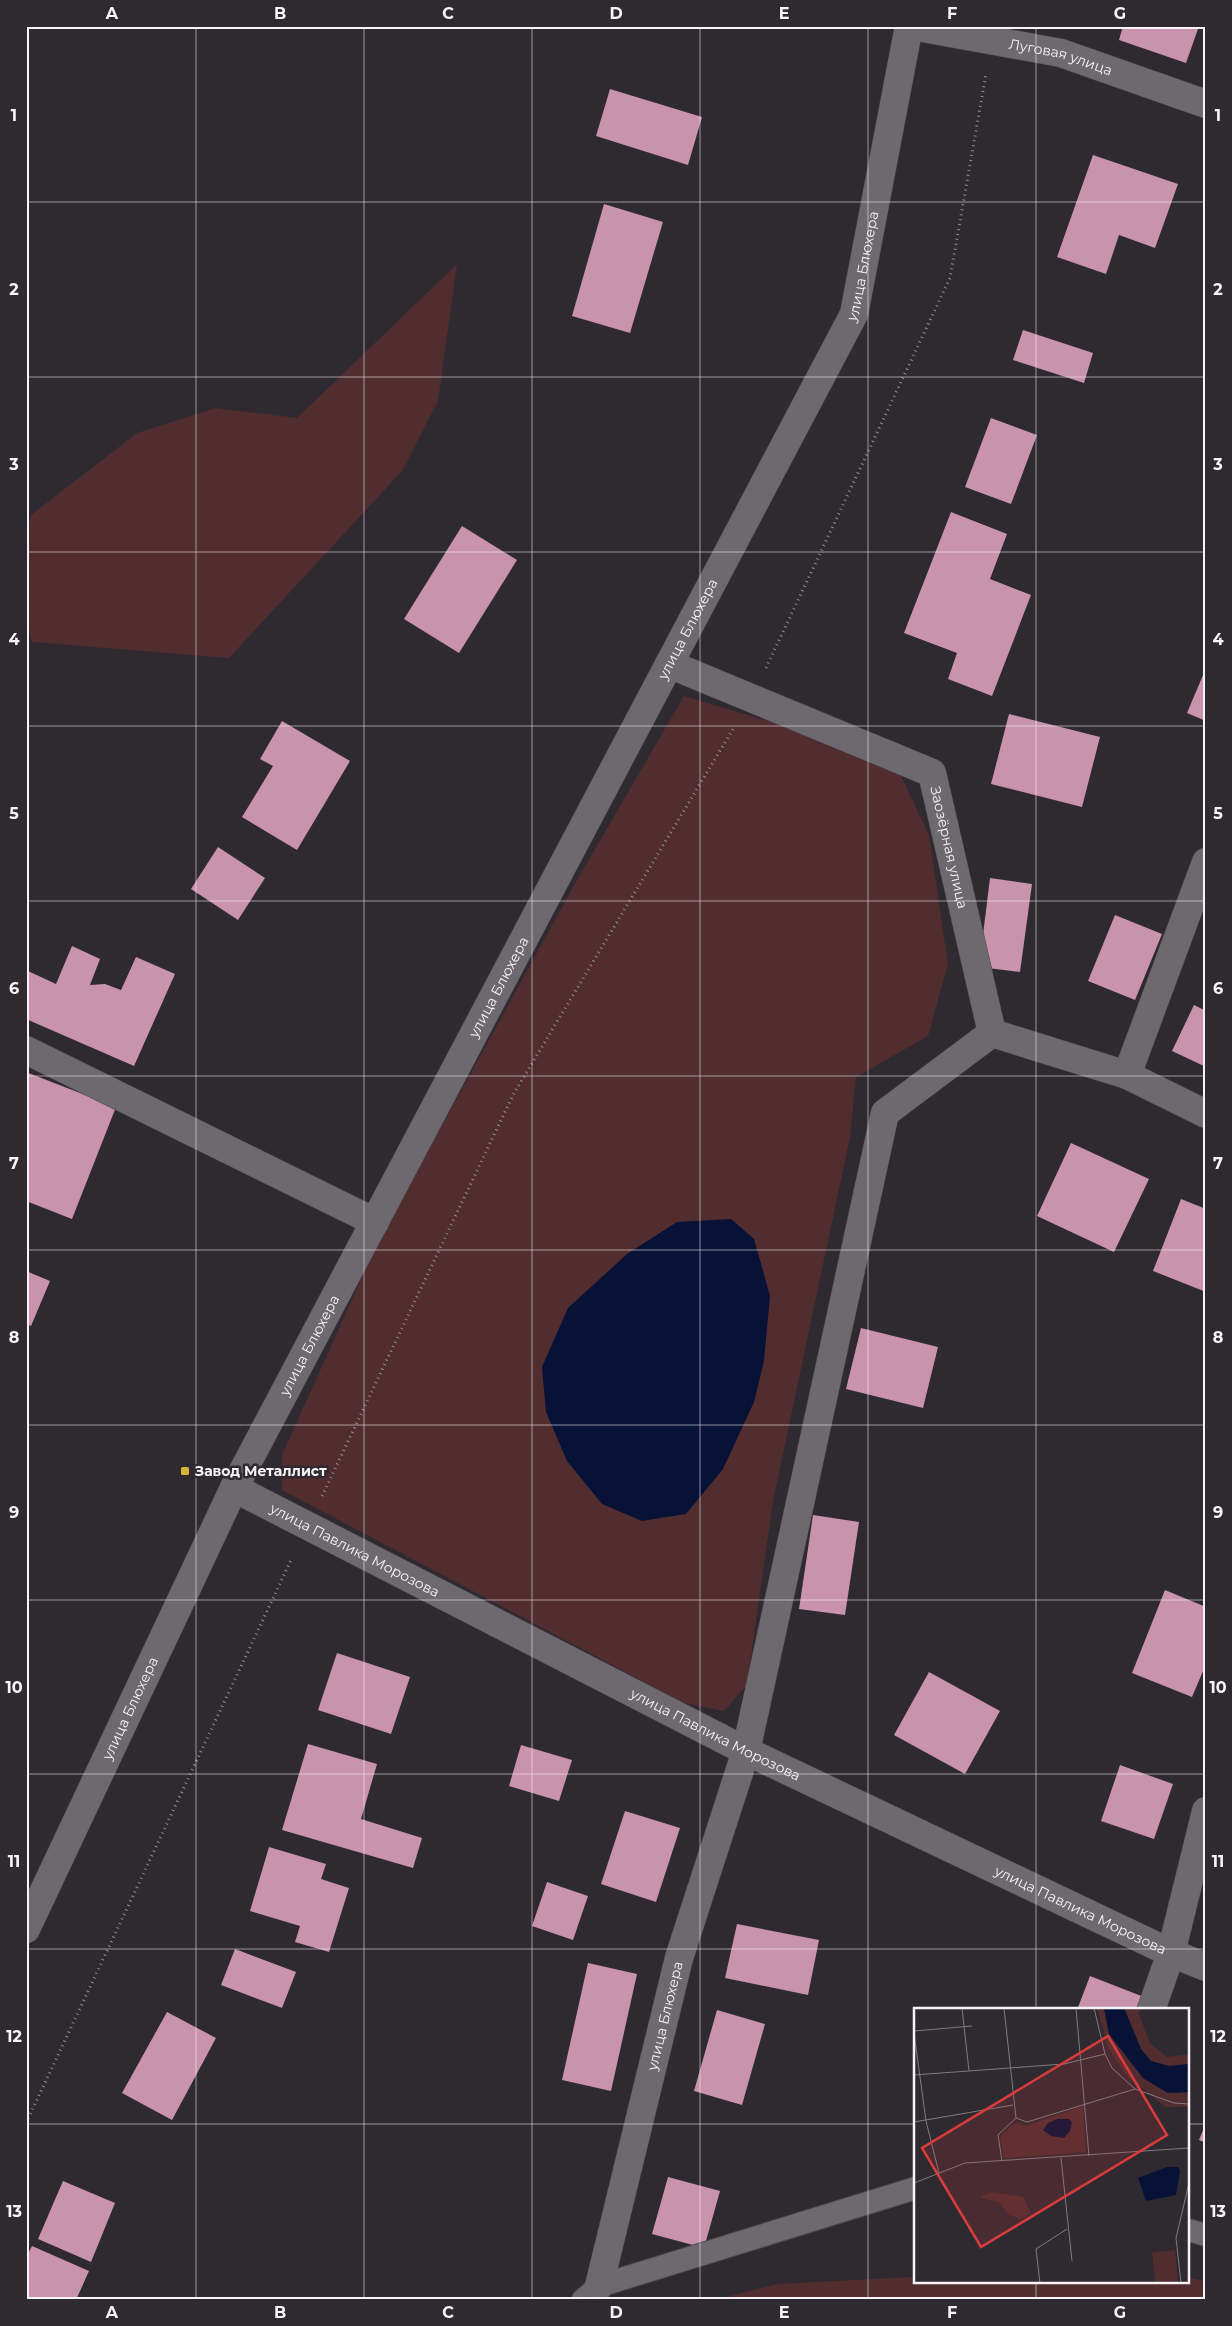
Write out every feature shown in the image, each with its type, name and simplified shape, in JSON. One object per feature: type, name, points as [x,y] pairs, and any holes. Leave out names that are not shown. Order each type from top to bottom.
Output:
[{"type":"street","name":"Луговая улица","points":[[910,26],[1061,53],[1206,104]]},
{"type":"street","name":"улица Блюхера","points":[[26,1929],[234,1488],[854,314],[910,26]]},
{"type":"street","name":"Заозёрная улица","points":[[669,664],[932,773],[992,1033]]},
{"type":"street","points":[[1127,1075],[1206,862]]},
{"type":"street","name":"улица Блюхера","points":[[591,2293],[679,1958],[746,1751],[885,1113],[992,1033]]},
{"type":"street","points":[[992,1033],[1127,1075],[1206,1114]]},
{"type":"street","points":[[26,1050],[375,1222]]},
{"type":"street","name":"улица Павлика Морозова","points":[[234,1488],[746,1751],[1171,1953],[1206,1967]]},
{"type":"street","points":[[1152,2008],[1171,1953],[1206,1811]]},
{"type":"lane","points":[[591,2293],[914,2189]]},
{"type":"lane","points":[[1190,2231],[1206,2235]]},
{"type":"path","points":[[26,2123],[513,1095],[752,698],[950,278],[991,40]]},
{"type":"shaded area","points":[[457,264],[438,401],[402,471],[229,658],[32,642],[25,597],[27,544],[31,515],[137,433],[216,408],[297,418]]},
{"type":"shaded area","points":[[684,696],[781,725],[901,776],[929,835],[948,964],[928,1036],[856,1077],[850,1137],[773,1501],[747,1685],[724,1711],[684,1703],[282,1490],[282,1455],[377,1244],[573,887]]},
{"type":"shaded area","points":[[914,2277],[914,2284],[1190,2284],[1190,2278],[1206,2281],[1206,2300],[715,2300],[777,2284]]},
{"type":"water","points":[[731,1219],[754,1239],[770,1296],[764,1361],[754,1402],[723,1469],[686,1514],[642,1521],[602,1504],[567,1461],[546,1412],[542,1367],[568,1308],[627,1254],[677,1222]]},
{"type":"building","points":[[1123,26],[1199,26],[1186,63],[1119,40]]},
{"type":"building","points":[[610,89],[702,117],[688,165],[596,136]]},
{"type":"building","points":[[1093,155],[1178,184],[1155,248],[1119,235],[1106,274],[1057,257]]},
{"type":"building","points":[[604,204],[663,222],[630,333],[572,316]]},
{"type":"building","points":[[1023,330],[1093,353],[1084,383],[1013,360]]},
{"type":"building","points":[[991,418],[1037,435],[1011,504],[965,487]]},
{"type":"building","points":[[951,512],[1007,534],[990,579],[1031,595],[992,696],[948,679],[957,653],[904,633]]},
{"type":"building","points":[[462,526],[517,560],[459,653],[404,619]]},
{"type":"building","points":[[1206,668],[1206,721],[1187,713]]},
{"type":"building","points":[[1009,714],[1100,737],[1082,807],[991,784]]},
{"type":"building","points":[[282,721],[350,761],[297,850],[242,817],[273,766],[260,759]]},
{"type":"building","points":[[218,847],[265,878],[238,920],[191,889]]},
{"type":"building","points":[[990,878],[1032,884],[1020,972],[979,967]]},
{"type":"building","points":[[1115,915],[1162,934],[1135,1000],[1088,981]]},
{"type":"building","points":[[72,946],[100,959],[90,985],[105,984],[121,990],[136,957],[175,974],[134,1066],[26,1019],[28,971],[56,984]]},
{"type":"building","points":[[1194,1005],[1206,1011],[1206,1067],[1172,1051]]},
{"type":"building","points":[[26,1072],[116,1107],[72,1219],[26,1201]]},
{"type":"building","points":[[1071,1143],[1149,1179],[1114,1252],[1037,1216]]},
{"type":"building","points":[[1181,1199],[1206,1209],[1206,1292],[1153,1271]]},
{"type":"building","points":[[26,1271],[50,1281],[31,1326],[26,1324]]},
{"type":"building","points":[[861,1328],[938,1347],[923,1408],[846,1389]]},
{"type":"building","points":[[813,1515],[859,1522],[845,1615],[799,1609]]},
{"type":"building","points":[[1165,1590],[1206,1607],[1206,1664],[1192,1697],[1132,1673]]},
{"type":"building","points":[[337,1653],[410,1677],[391,1734],[318,1710]]},
{"type":"building","points":[[929,1672],[1000,1711],[965,1774],[894,1735]]},
{"type":"building","points":[[308,1744],[377,1764],[361,1819],[422,1838],[413,1868],[282,1830]]},
{"type":"building","points":[[521,1745],[572,1760],[559,1801],[509,1786]]},
{"type":"building","points":[[1120,1765],[1173,1784],[1154,1839],[1101,1821]]},
{"type":"building","points":[[625,1811],[680,1828],[656,1902],[601,1884]]},
{"type":"building","points":[[269,1847],[326,1864],[321,1879],[349,1888],[329,1952],[295,1942],[300,1926],[250,1911]]},
{"type":"building","points":[[547,1882],[588,1896],[573,1940],[532,1926]]},
{"type":"building","points":[[737,1924],[819,1940],[808,1995],[725,1978]]},
{"type":"building","points":[[235,1949],[296,1972],[282,2008],[221,1985]]},
{"type":"building","points":[[588,1963],[637,1974],[611,2091],[562,2080]]},
{"type":"building","points":[[1090,1976],[1144,1997],[1140,2008],[1078,2008]]},
{"type":"building","points":[[717,2010],[765,2024],[742,2105],[694,2091]]},
{"type":"building","points":[[167,2012],[216,2038],[172,2120],[122,2093]]},
{"type":"building","points":[[1206,2123],[1206,2143],[1199,2140]]},
{"type":"building","points":[[668,2177],[720,2191],[704,2248],[652,2234]]},
{"type":"building","points":[[63,2181],[115,2203],[91,2262],[38,2239]]},
{"type":"building","points":[[32,2246],[89,2271],[76,2300],[26,2300],[26,2258]]},
{"type":"place","name":"Завод Металлист","points":[[185,1471]]}]
